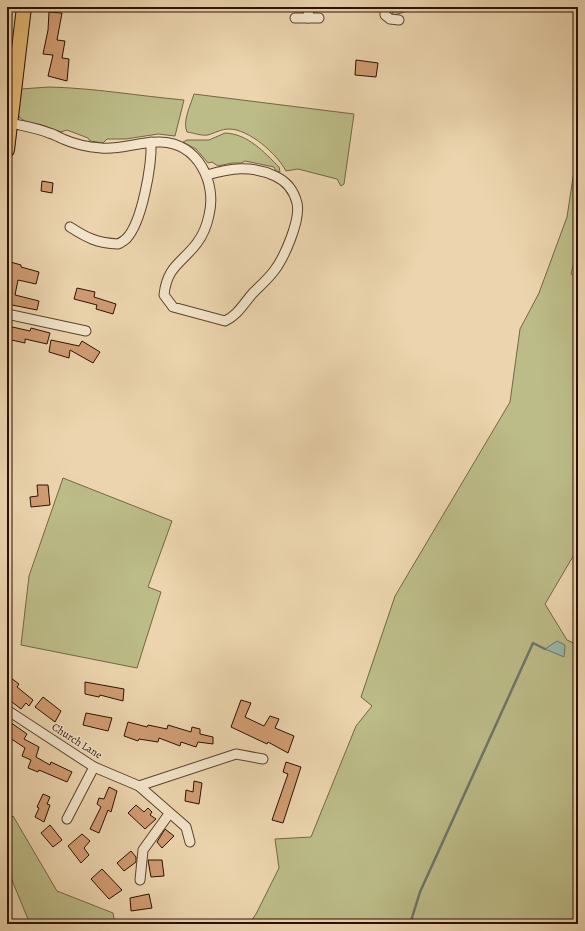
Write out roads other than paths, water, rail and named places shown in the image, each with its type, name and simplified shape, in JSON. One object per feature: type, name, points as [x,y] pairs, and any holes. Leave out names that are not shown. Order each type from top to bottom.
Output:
[{"type":"main road","points":[[7,150],[24,7]]},
{"type":"street","points":[[308,18],[309,7]]},
{"type":"street","points":[[385,7],[385,15],[390,19],[399,20]]},
{"type":"street","points":[[295,18],[319,18]]},
{"type":"street","points":[[10,123],[48,132],[76,144],[102,148],[161,142],[171,143],[191,153],[199,161],[207,175],[211,200],[210,214],[198,243],[176,264],[169,275],[165,286],[164,295],[173,307],[225,321],[232,318],[238,312],[274,271],[281,260],[289,243],[294,227],[298,204],[289,187],[280,179],[268,173],[241,168],[228,169],[207,175]]},
{"type":"street","points":[[70,227],[84,236],[102,243],[118,244],[127,238],[134,226],[146,189],[152,156],[151,142]]},
{"type":"street","points":[[7,314],[86,331]]},
{"type":"street","name":"Church Lane","points":[[7,710],[94,767],[139,786],[169,814],[186,827],[190,842]]},
{"type":"street","points":[[139,786],[236,754],[263,759]]},
{"type":"street","points":[[67,819],[94,767]]},
{"type":"street","points":[[140,880],[143,850],[169,814]]},
{"type":"water","points":[[557,641],[565,645],[564,657],[545,649]]},
{"type":"waterway","points":[[410,924],[420,892],[533,643],[545,649]]}]
